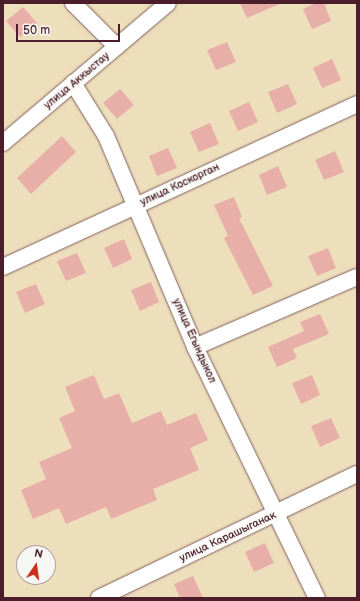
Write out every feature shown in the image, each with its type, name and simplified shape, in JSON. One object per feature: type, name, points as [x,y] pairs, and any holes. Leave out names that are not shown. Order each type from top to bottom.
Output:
[{"type":"street","points":[[73,3],[117,47]]},
{"type":"street","name":"улица Аккыстау","points":[[3,143],[168,3]]},
{"type":"street","name":"улица Егындыкол","points":[[74,83],[106,136],[195,347],[317,598]]},
{"type":"street","name":"улица Коскорган","points":[[3,267],[357,104]]},
{"type":"street","points":[[195,347],[357,277]]},
{"type":"street","name":"улица Карашыганак","points":[[99,598],[357,474]]},
{"type":"building","points":[[240,3],[282,3],[247,18]]},
{"type":"building","points":[[316,3],[324,3],[331,21],[312,29],[303,9]]},
{"type":"building","points":[[23,7],[37,23],[20,37],[6,21]]},
{"type":"building","points":[[227,42],[236,62],[216,70],[207,50]]},
{"type":"building","points":[[332,59],[341,80],[322,88],[313,68]]},
{"type":"building","points":[[288,84],[297,104],[277,113],[268,92]]},
{"type":"building","points":[[120,89],[134,105],[117,119],[103,103]]},
{"type":"building","points":[[249,102],[258,122],[238,131],[229,111]]},
{"type":"building","points":[[210,123],[219,144],[199,152],[190,132]]},
{"type":"building","points":[[62,136],[76,152],[31,194],[17,178]]},
{"type":"building","points":[[168,148],[177,168],[157,176],[149,156]]},
{"type":"building","points":[[335,151],[344,172],[324,180],[315,160]]},
{"type":"building","points":[[278,166],[287,187],[267,195],[259,175]]},
{"type":"building","points":[[234,197],[242,217],[239,218],[273,286],[253,295],[224,238],[228,236],[214,205]]},
{"type":"building","points":[[124,239],[132,259],[113,268],[104,248]]},
{"type":"building","points":[[328,248],[336,268],[317,276],[308,256]]},
{"type":"building","points":[[77,253],[86,273],[66,281],[57,261]]},
{"type":"building","points":[[151,282],[159,302],[140,311],[131,290]]},
{"type":"building","points":[[36,284],[45,304],[25,313],[16,292]]},
{"type":"building","points":[[320,314],[329,334],[293,349],[297,358],[277,367],[268,347],[304,331],[300,322]]},
{"type":"building","points":[[94,375],[104,399],[119,393],[132,423],[161,411],[167,425],[196,413],[208,440],[190,448],[199,470],[153,489],[157,500],[111,519],[106,507],[66,524],[59,508],[33,519],[21,490],[46,479],[39,462],[72,448],[59,418],[75,411],[65,387]]},
{"type":"building","points":[[312,375],[320,395],[301,404],[292,383]]},
{"type":"building","points":[[331,418],[340,438],[320,447],[311,426]]},
{"type":"building","points":[[265,543],[274,563],[254,572],[245,552]]},
{"type":"building","points":[[193,576],[203,598],[180,598],[174,584]]}]
